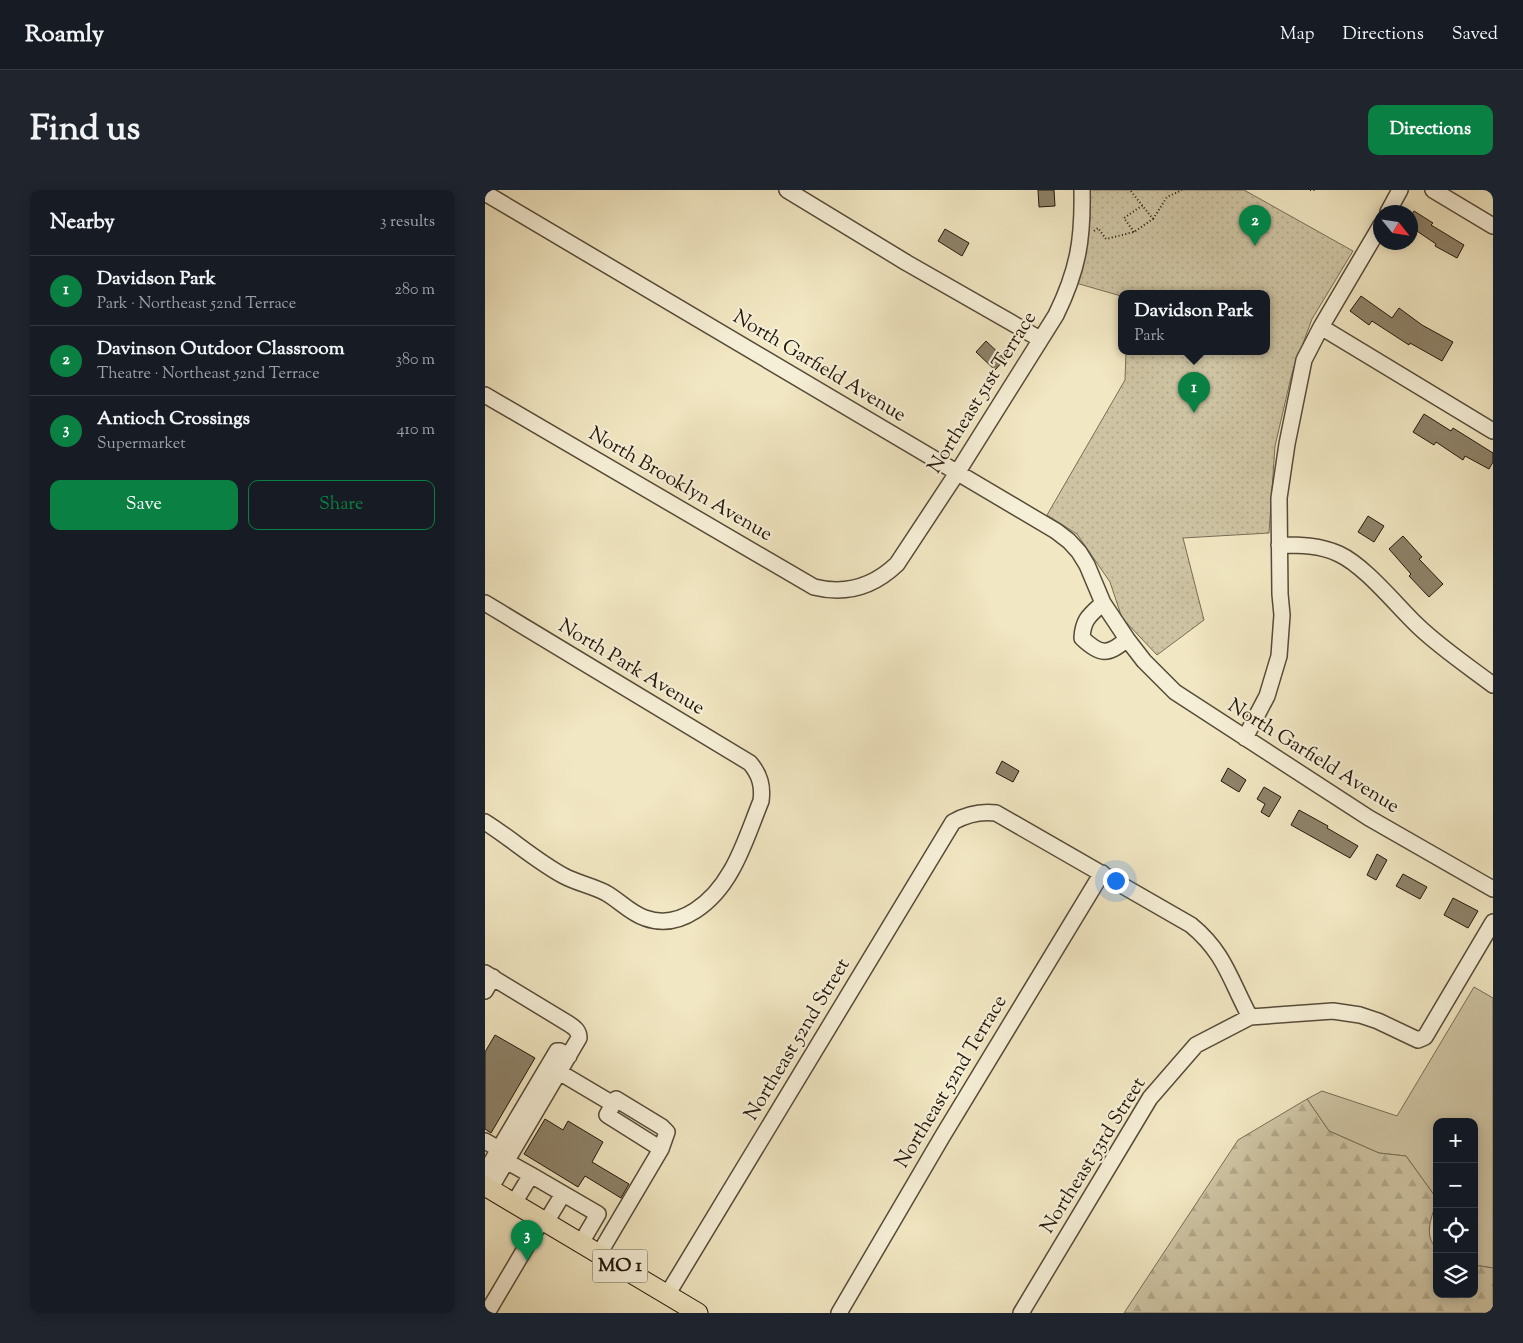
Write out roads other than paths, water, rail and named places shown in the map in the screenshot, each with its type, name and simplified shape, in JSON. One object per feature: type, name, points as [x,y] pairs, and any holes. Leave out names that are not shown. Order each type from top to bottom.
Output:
[{"type":"main road","name":"MO 1","points":[[487,1182],[514,1203],[698,1313]]},
{"type":"street","points":[[787,190],[907,263],[1040,339]]},
{"type":"street","name":"Northeast 51st Terrace","points":[[861,587],[885,575],[897,564],[957,473],[1056,315],[1069,289],[1077,262],[1083,219],[1082,190]]},
{"type":"street","points":[[1392,205],[1401,190]]},
{"type":"street","points":[[1433,190],[1493,226]]},
{"type":"street","name":"North Garfield Avenue","points":[[485,193],[1056,531],[1079,552],[1087,565],[1103,603],[1127,639],[1144,661],[1175,692],[1369,818],[1493,889]]},
{"type":"street","points":[[1245,738],[1267,696],[1279,656],[1282,615],[1279,498],[1287,444],[1304,360],[1321,327],[1373,239]]},
{"type":"street","points":[[1321,327],[1493,431]]},
{"type":"street","name":"North Brooklyn Avenue","points":[[485,395],[814,587],[839,590],[861,587]]},
{"type":"street","points":[[1279,545],[1309,545],[1325,548],[1345,557],[1358,566],[1419,627],[1493,685]]},
{"type":"street","name":"North Park Avenue","points":[[485,602],[750,763],[761,785],[761,801],[732,870],[705,904],[690,914],[674,920],[651,920],[636,915],[604,892],[564,876],[485,822]]},
{"type":"street","points":[[1103,603],[1086,618],[1082,628],[1082,638],[1091,647],[1104,652],[1115,649],[1127,639]]},
{"type":"street","name":"Northeast 52nd Street","points":[[667,1295],[953,822],[970,814],[981,812],[996,813],[1102,873]]},
{"type":"street","points":[[1102,873],[1191,925],[1203,935],[1223,960],[1249,1017]]},
{"type":"street","name":"Northeast 52nd Terrace","points":[[839,1313],[942,1137],[1102,873]]},
{"type":"street","name":"Northeast 53rd Street","points":[[1021,1313],[1150,1098],[1196,1045],[1249,1017],[1333,1011],[1378,1021],[1418,1040],[1425,1037],[1493,922]]},
{"type":"street","points":[[485,991],[489,975],[569,1024],[579,1033],[579,1038],[569,1056],[503,1155]]},
{"type":"street","points":[[487,1182],[557,1051],[561,1050],[569,1056]]},
{"type":"street","points":[[559,1072],[613,1104],[617,1099],[666,1130],[666,1136],[661,1149],[599,1254]]},
{"type":"street","points":[[485,1141],[531,1175],[598,1214],[581,1243]]},
{"type":"street","points":[[514,1203],[531,1175]]},
{"type":"street","points":[[487,1313],[563,1194]]},
{"type":"place","name":"Davinson Outdoor Classroom","points":[[1255,246]]},
{"type":"place","name":"Davidson Park","points":[[1194,413]]},
{"type":"place","name":"Antioch Crossings","points":[[527,1261]]}]
